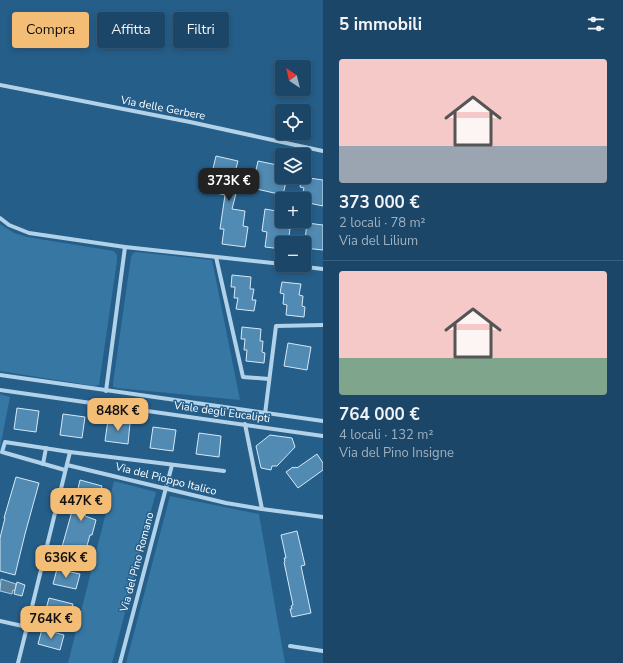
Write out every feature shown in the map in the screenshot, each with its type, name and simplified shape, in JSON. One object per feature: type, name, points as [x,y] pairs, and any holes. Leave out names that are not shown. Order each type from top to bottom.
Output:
[{"type":"street","name":"Via delle Gerbere","points":[[0,85],[190,122],[323,151]]},
{"type":"street","points":[[0,218],[8,224],[29,233],[125,248],[275,263]]},
{"type":"street","points":[[106,391],[125,248]]},
{"type":"street","points":[[216,257],[244,377],[269,379]]},
{"type":"street","points":[[311,268],[323,269]]},
{"type":"street","points":[[265,414],[276,326],[323,325]]},
{"type":"street","name":"Viale degli Eucalipti","points":[[0,376],[323,422]]},
{"type":"street","name":"Viale degli Eucalipti","points":[[0,390],[323,436]]},
{"type":"street","points":[[245,424],[262,509]]},
{"type":"street","name":"Via del Pioppo Italico","points":[[65,470],[2,452],[5,442],[70,452],[224,471]]},
{"type":"street","points":[[43,464],[46,448]]},
{"type":"street","points":[[18,663],[70,452]]},
{"type":"street","name":"Via del Pioppo Italico","points":[[67,465],[226,503],[323,517]]},
{"type":"street","name":"Via del Pino Romano","points":[[120,663],[172,465]]},
{"type":"street","points":[[0,621],[28,627]]},
{"type":"street","points":[[290,646],[323,651]]},
{"type":"shaded area","points":[[0,224],[14,233],[27,237],[114,251],[117,255],[99,385],[94,386],[0,371]]},
{"type":"shaded area","points":[[136,252],[212,260],[240,400],[113,387],[131,257],[133,253]]},
{"type":"shaded area","points":[[0,394],[10,397],[0,448]]},
{"type":"shaded area","points":[[114,481],[156,492],[112,663],[68,663]]},
{"type":"shaded area","points":[[170,496],[259,514],[285,663],[126,663]]},
{"type":"shaded area","points":[[1,579],[16,584],[15,591],[13,590],[12,594],[0,591]]},
{"type":"shaded area","points":[[73,606],[79,609],[75,624],[68,622]]},
{"type":"building","points":[[216,156],[238,161],[234,176],[240,178],[232,209],[245,211],[243,226],[248,227],[245,247],[222,244],[224,229],[220,229],[225,195],[212,192],[216,178],[211,177]]},
{"type":"building","points":[[258,161],[275,165],[275,184],[285,184],[284,192],[275,193],[252,188]]},
{"type":"building","points":[[311,178],[323,180],[323,206],[311,203],[311,192],[303,192],[304,188],[300,187],[301,184],[311,184]]},
{"type":"building","points":[[265,209],[275,211],[275,228],[290,229],[289,236],[275,236],[275,248],[265,247],[267,232],[262,231]]},
{"type":"building","points":[[311,224],[323,225],[323,250],[311,249],[311,236],[305,236],[306,228],[311,228]]},
{"type":"building","points":[[232,275],[251,277],[250,289],[254,289],[252,300],[256,300],[254,311],[236,309],[238,298],[234,298],[235,287],[231,287]]},
{"type":"building","points":[[282,282],[301,284],[299,295],[303,296],[302,306],[305,307],[304,317],[286,315],[287,305],[283,304],[284,294],[280,293]]},
{"type":"building","points":[[242,327],[261,329],[260,341],[263,341],[262,352],[265,353],[264,363],[246,361],[247,350],[244,350],[245,339],[241,339]]},
{"type":"building","points":[[288,343],[311,347],[307,370],[284,366]]},
{"type":"building","points":[[17,408],[39,411],[36,432],[14,429]]},
{"type":"building","points":[[63,414],[85,417],[82,438],[60,435]]},
{"type":"building","points":[[108,420],[130,423],[128,444],[105,441]]},
{"type":"building","points":[[153,427],[176,430],[173,451],[150,448]]},
{"type":"building","points":[[199,433],[221,436],[219,457],[196,454]]},
{"type":"building","points":[[270,435],[292,438],[295,447],[277,466],[272,466],[271,470],[261,468],[256,446]]},
{"type":"building","points":[[317,454],[323,463],[323,470],[298,488],[286,472],[293,467],[297,468]]},
{"type":"building","points":[[16,477],[39,483],[15,575],[0,571],[0,538],[4,518]]},
{"type":"building","points":[[80,480],[102,486],[98,503],[89,500],[85,516],[96,520],[83,560],[60,554]]},
{"type":"building","points":[[297,531],[305,565],[301,566],[311,613],[292,617],[290,609],[292,609],[291,606],[293,605],[284,562],[284,558],[286,558],[281,535]]},
{"type":"building","points":[[57,569],[80,574],[76,589],[53,584]]},
{"type":"building","points":[[17,582],[25,585],[22,596],[14,594]]},
{"type":"building","points":[[49,598],[73,604],[70,616],[60,613],[59,616],[45,613]]},
{"type":"building","points":[[42,629],[64,635],[60,650],[38,644]]}]
